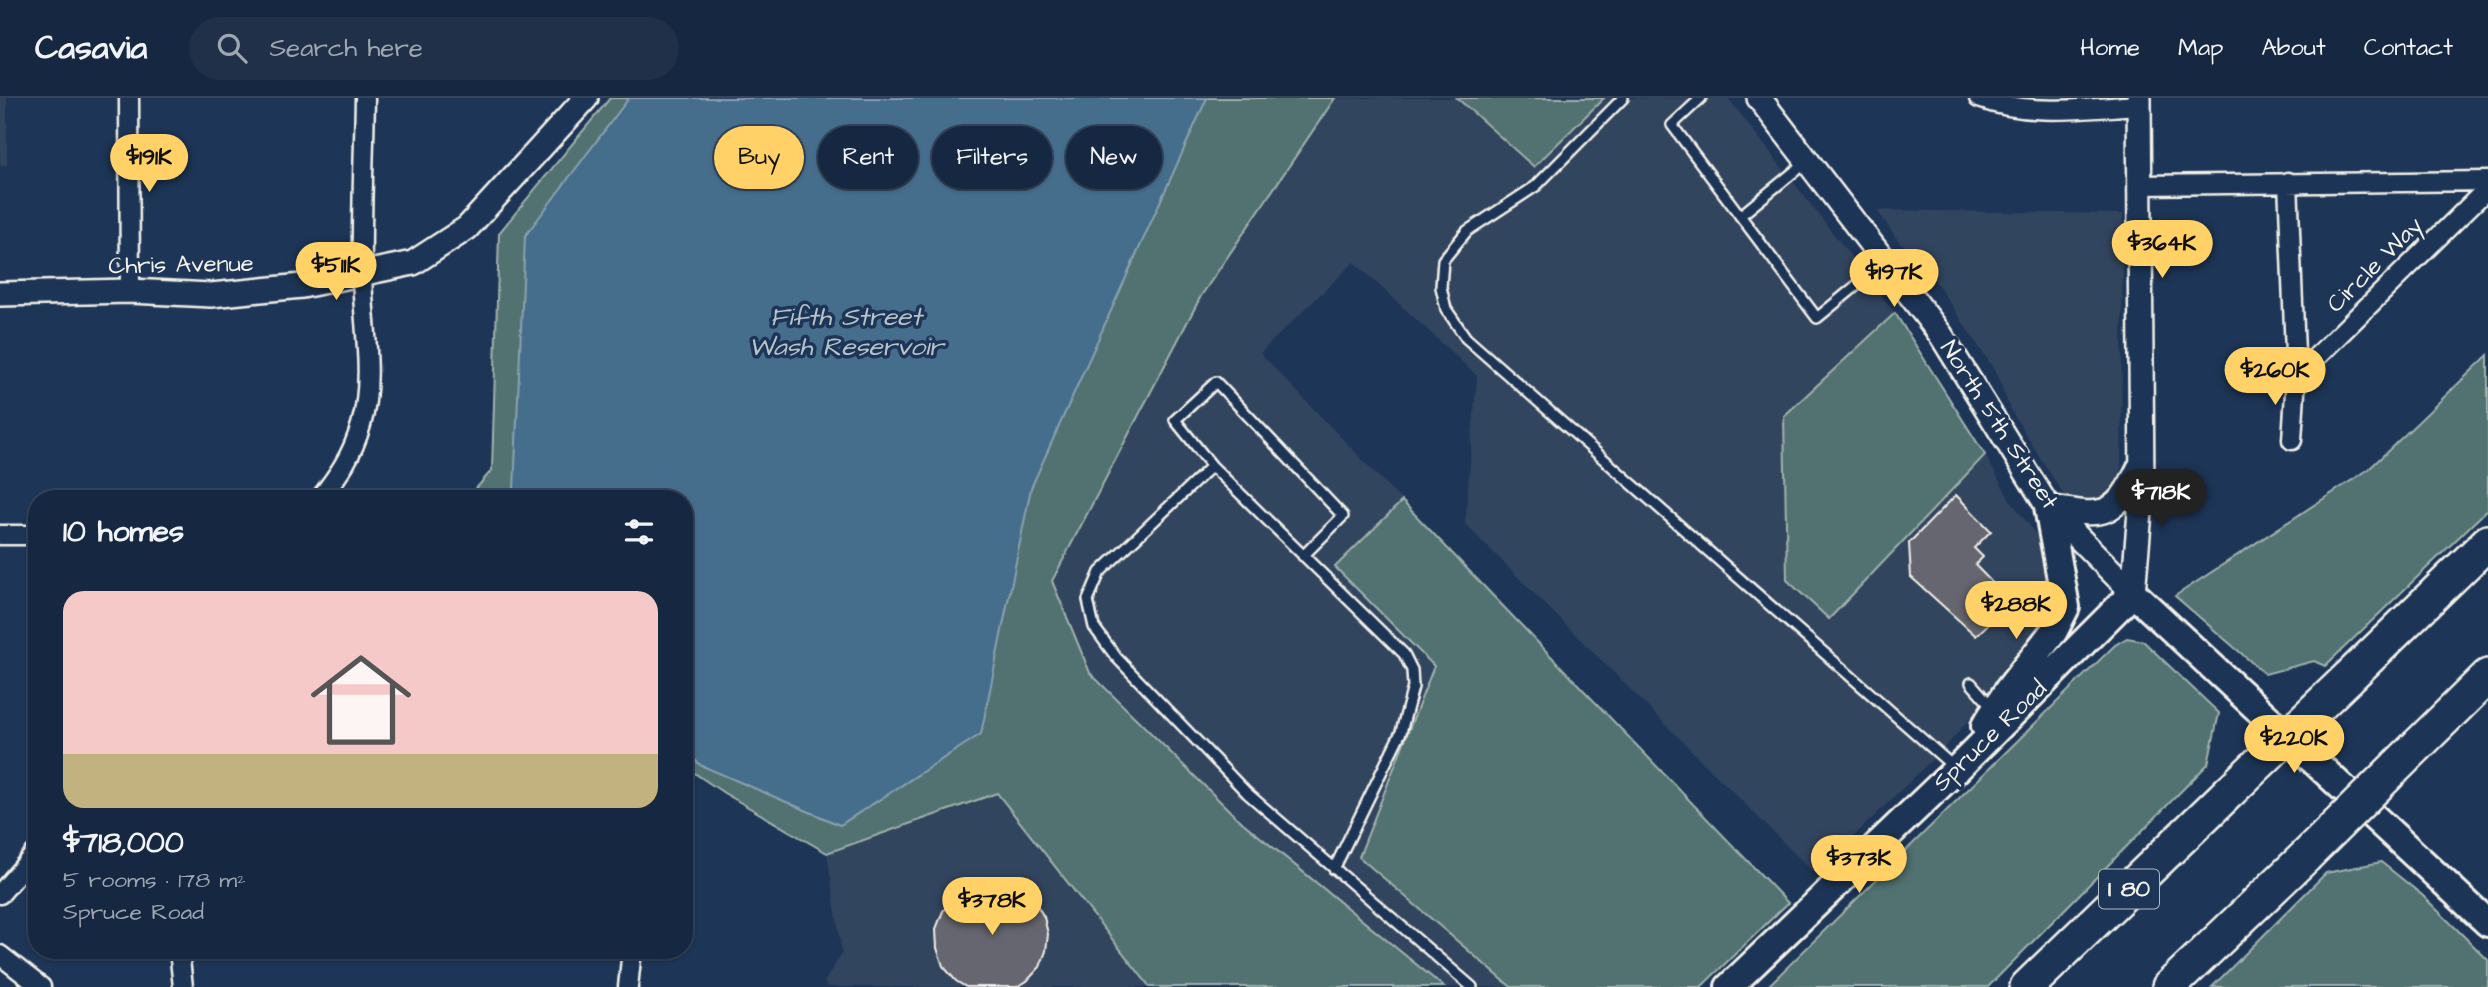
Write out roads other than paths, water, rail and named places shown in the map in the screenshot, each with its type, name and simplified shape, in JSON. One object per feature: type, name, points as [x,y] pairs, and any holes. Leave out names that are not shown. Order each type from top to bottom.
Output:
[{"type":"highway","name":"I 80","points":[[2027,987],[2488,542]]},
{"type":"highway","points":[[2169,987],[2488,676]]},
{"type":"main road","points":[[1957,769],[1995,710],[2054,631],[2066,607],[2048,507]]},
{"type":"main road","name":"Spruce Road","points":[[1729,987],[1957,769],[2133,593]]},
{"type":"main road","name":"North 5th Street","points":[[2133,593],[2488,923]]},
{"type":"street","points":[[129,98],[130,291]]},
{"type":"street","points":[[327,490],[344,468],[362,422],[367,384],[362,275],[365,98]]},
{"type":"street","name":"Chris Avenue","points":[[0,294],[130,291],[211,295],[302,286],[413,262],[467,228],[586,98]]},
{"type":"street","name":"North 5th Street","points":[[1759,98],[1941,335],[2048,507],[2133,593]]},
{"type":"street","points":[[1979,98],[2010,108],[2039,109],[2139,102],[2142,462],[2139,542],[2133,593]]},
{"type":"street","name":"Circle Way","points":[[2288,181],[2296,377],[2292,440]]},
{"type":"street","name":"Circle Way","points":[[2139,185],[2288,181],[2488,181]]},
{"type":"street","name":"Circle Way","points":[[2296,377],[2488,188]]},
{"type":"street","points":[[2048,507],[2090,514],[2114,507],[2128,492],[2142,462]]},
{"type":"street","points":[[0,535],[28,535]]},
{"type":"street","points":[[0,894],[28,861]]},
{"type":"street","points":[[0,955],[41,987]]},
{"type":"street","points":[[180,959],[183,987]]},
{"type":"street","points":[[628,987],[631,959]]},
{"type":"lane","points":[[1623,98],[1536,186],[1467,231],[1443,260],[1441,287],[1446,309],[1466,338],[1957,769]]},
{"type":"lane","points":[[1701,98],[1672,125],[1817,318],[1885,262]]},
{"type":"lane","points":[[1740,216],[1808,161]]},
{"type":"lane","points":[[1303,556],[1343,516],[1216,382],[1175,420],[1212,466],[1303,556],[1404,654],[1412,670],[1413,687],[1401,732],[1334,869]]},
{"type":"lane","points":[[1212,466],[1100,572],[1088,600],[1094,627],[1116,657],[1247,793],[1472,987]]},
{"type":"lane","points":[[1971,683],[1995,710]]},
{"type":"water","name":"Fifth Street Wash Reservoir","points":[[629,98],[1207,98],[1031,488],[981,734],[840,825],[700,765],[693,758],[693,490],[514,490],[525,236]]}]
